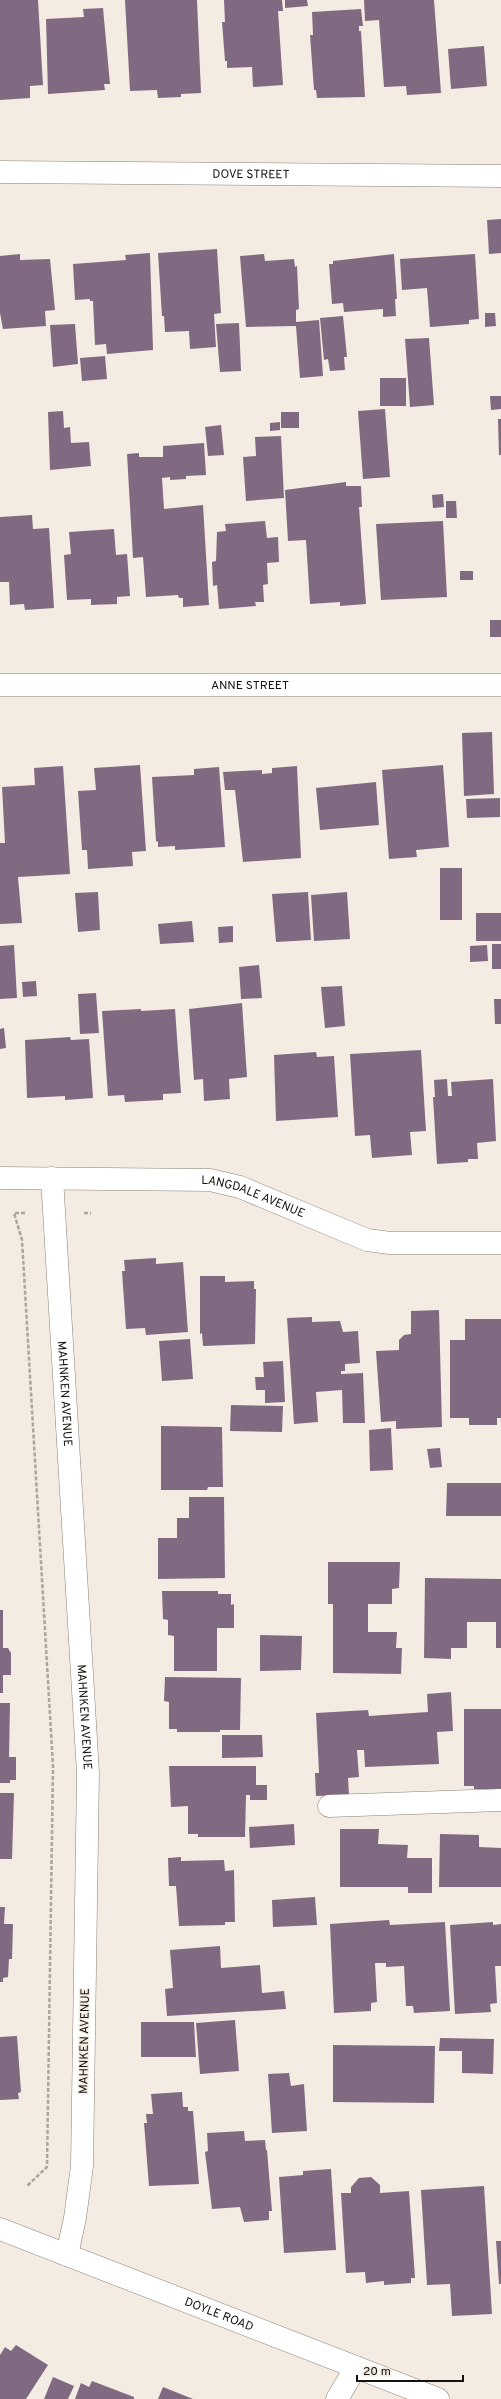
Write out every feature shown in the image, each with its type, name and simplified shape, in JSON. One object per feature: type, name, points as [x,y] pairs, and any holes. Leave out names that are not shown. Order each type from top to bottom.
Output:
[{"type":"street","name":"DOVE STREET","points":[[0,172],[501,176]]},
{"type":"street","name":"ANNE STREET","points":[[0,685],[501,685]]},
{"type":"street","name":"LANGDALE AVENUE","points":[[0,1178],[210,1180],[240,1187],[367,1240],[390,1242],[501,1243]]},
{"type":"street","name":"MAHNKEN AVENUE","points":[[52,1178],[88,1773],[82,2166],[75,2218],[67,2255]]},
{"type":"street","points":[[329,1806],[501,1800]]},
{"type":"street","name":"DOYLE ROAD","points":[[0,2229],[438,2399]]},
{"type":"street","points":[[337,2399],[356,2367]]},
{"type":"path","points":[[27,2186],[47,2167],[53,1766],[22,1240],[14,1213],[91,1213]]},
{"type":"building","points":[[0,0],[38,0],[43,85],[30,86],[30,98],[0,100]]},
{"type":"building","points":[[125,0],[197,0],[201,93],[181,94],[181,97],[158,98],[157,90],[130,91]]},
{"type":"building","points":[[224,0],[282,0],[283,11],[278,11],[283,85],[253,87],[252,67],[227,68],[227,61],[225,61],[222,22],[225,22]]},
{"type":"building","points":[[285,0],[307,0],[308,6],[285,8]]},
{"type":"building","points":[[364,0],[434,0],[441,93],[407,95],[406,86],[384,87],[379,20],[365,21]]},
{"type":"building","points":[[103,8],[110,84],[104,84],[105,90],[48,94],[46,19],[84,17],[83,9]]},
{"type":"building","points":[[361,9],[363,26],[359,26],[359,31],[361,31],[365,97],[317,98],[316,90],[314,90],[310,35],[313,35],[312,12]]},
{"type":"building","points":[[484,46],[487,86],[451,89],[448,49]]},
{"type":"building","points":[[501,219],[501,253],[489,254],[487,220]]},
{"type":"building","points":[[217,249],[221,313],[214,314],[216,347],[190,349],[189,331],[165,332],[164,316],[162,316],[158,253]]},
{"type":"building","points":[[150,253],[153,350],[107,354],[106,344],[95,345],[93,301],[90,301],[90,299],[75,300],[73,264],[126,260],[125,255]]},
{"type":"building","points":[[20,254],[20,260],[50,259],[55,310],[45,311],[46,326],[3,329],[0,313],[0,256]]},
{"type":"building","points":[[264,254],[265,261],[294,259],[295,267],[297,266],[299,309],[296,310],[296,322],[319,320],[323,376],[300,378],[296,326],[246,327],[240,256]]},
{"type":"building","points":[[394,254],[397,299],[395,299],[396,316],[383,317],[383,309],[344,312],[343,303],[332,304],[329,264],[333,264],[333,261]]},
{"type":"building","points":[[475,254],[479,319],[469,320],[469,324],[430,327],[427,288],[402,290],[400,259]]},
{"type":"building","points":[[485,313],[495,313],[496,326],[485,327]]},
{"type":"building","points":[[343,316],[347,357],[344,357],[345,370],[330,371],[328,359],[324,360],[320,318]]},
{"type":"building","points":[[239,323],[241,371],[220,372],[216,324]]},
{"type":"building","points":[[75,324],[78,364],[53,367],[50,325]]},
{"type":"building","points":[[429,338],[434,405],[410,407],[405,339]]},
{"type":"building","points":[[105,356],[107,379],[82,381],[80,358]]},
{"type":"building","points":[[380,378],[406,378],[406,406],[380,406]]},
{"type":"building","points":[[490,396],[501,396],[501,409],[491,410]]},
{"type":"building","points":[[385,409],[390,477],[363,479],[358,411]]},
{"type":"building","points":[[63,411],[64,428],[70,427],[71,443],[89,442],[91,466],[50,470],[48,412]]},
{"type":"building","points":[[281,412],[299,412],[299,428],[281,428]]},
{"type":"building","points":[[498,419],[501,419],[501,455],[499,455]]},
{"type":"building","points":[[280,422],[280,430],[270,431],[270,423]]},
{"type":"building","points":[[221,425],[224,455],[208,456],[205,427]]},
{"type":"building","points":[[281,436],[284,498],[246,501],[243,457],[256,456],[255,437]]},
{"type":"building","points":[[204,443],[206,475],[186,476],[186,479],[170,480],[170,477],[162,478],[164,509],[203,505],[209,605],[183,607],[183,598],[179,598],[178,595],[146,597],[143,557],[133,558],[127,454],[139,453],[139,457],[163,457],[163,446]]},
{"type":"building","points":[[346,482],[346,486],[361,486],[362,507],[359,507],[366,604],[340,606],[340,602],[310,604],[306,540],[288,541],[285,490]]},
{"type":"building","points":[[443,494],[444,507],[433,508],[432,495]]},
{"type":"building","points":[[446,501],[456,501],[457,518],[446,518]]},
{"type":"building","points":[[32,515],[33,529],[49,528],[54,608],[25,610],[24,604],[10,605],[9,582],[0,582],[0,517]]},
{"type":"building","points":[[265,521],[267,538],[278,537],[279,562],[267,563],[268,584],[263,585],[264,602],[255,602],[256,606],[219,609],[217,585],[213,586],[212,562],[216,561],[217,532],[226,531],[225,524]]},
{"type":"building","points":[[443,521],[447,597],[381,600],[376,524]]},
{"type":"building","points":[[114,529],[116,555],[127,554],[130,596],[117,597],[117,604],[91,605],[91,599],[67,600],[64,555],[71,554],[69,532]]},
{"type":"building","points":[[460,571],[473,571],[473,580],[460,580]]},
{"type":"building","points":[[490,620],[501,620],[501,637],[490,637]]},
{"type":"building","points":[[492,732],[494,794],[464,796],[462,733]]},
{"type":"building","points":[[140,765],[146,851],[132,852],[133,866],[88,869],[87,850],[82,850],[78,791],[96,790],[94,768]]},
{"type":"building","points":[[443,765],[449,847],[416,850],[417,857],[389,859],[382,770]]},
{"type":"building","points":[[63,766],[70,874],[18,877],[22,923],[0,924],[0,843],[5,843],[2,787],[35,785],[34,768]]},
{"type":"building","points":[[297,766],[301,858],[243,862],[235,790],[225,790],[223,772],[262,770],[262,774],[272,773],[272,768]]},
{"type":"building","points":[[219,767],[225,847],[175,850],[175,846],[158,847],[158,842],[156,841],[152,777],[194,775],[194,769]]},
{"type":"building","points":[[376,782],[379,825],[320,830],[316,788]]},
{"type":"building","points":[[500,798],[500,817],[467,818],[466,799]]},
{"type":"building","points":[[440,868],[462,868],[462,920],[440,920]]},
{"type":"building","points":[[98,892],[100,930],[78,932],[75,893]]},
{"type":"building","points":[[308,892],[311,940],[276,942],[272,894]]},
{"type":"building","points":[[347,892],[350,939],[314,941],[311,895]]},
{"type":"building","points":[[476,913],[501,913],[501,941],[476,941]]},
{"type":"building","points":[[192,921],[194,942],[160,944],[158,924]]},
{"type":"building","points":[[233,926],[233,942],[219,943],[218,927]]},
{"type":"building","points":[[492,944],[501,944],[501,969],[492,969]]},
{"type":"building","points":[[14,945],[17,998],[0,999],[0,946]]},
{"type":"building","points":[[487,945],[488,961],[470,962],[470,946]]},
{"type":"building","points":[[259,965],[262,998],[241,999],[239,967]]},
{"type":"building","points":[[36,981],[37,996],[23,997],[22,982]]},
{"type":"building","points":[[342,986],[345,1026],[325,1028],[321,987]]},
{"type":"building","points":[[96,993],[99,1033],[80,1034],[78,994]]},
{"type":"building","points":[[494,999],[501,999],[501,1024],[495,1024]]},
{"type":"building","points":[[242,1003],[247,1077],[229,1079],[230,1099],[204,1101],[203,1079],[194,1080],[189,1009]]},
{"type":"building","points":[[141,1009],[141,1011],[175,1009],[181,1093],[163,1094],[163,1100],[125,1102],[124,1095],[108,1096],[102,1011]]},
{"type":"building","points":[[4,1028],[6,1048],[0,1049],[0,1029]]},
{"type":"building","points":[[70,1037],[71,1040],[89,1039],[93,1098],[65,1100],[65,1096],[27,1098],[25,1040]]},
{"type":"building","points":[[421,1050],[426,1131],[410,1132],[412,1155],[372,1158],[370,1135],[355,1136],[350,1054]]},
{"type":"building","points":[[316,1052],[317,1057],[334,1056],[338,1117],[276,1121],[274,1055]]},
{"type":"building","points":[[447,1079],[448,1096],[452,1096],[451,1082],[493,1079],[496,1141],[477,1143],[478,1159],[468,1159],[468,1162],[437,1164],[433,1097],[435,1097],[434,1080]]},
{"type":"building","points":[[156,1258],[156,1264],[183,1262],[188,1332],[146,1335],[145,1328],[126,1329],[122,1271],[125,1271],[124,1260]]},
{"type":"building","points":[[200,1276],[225,1276],[225,1282],[254,1281],[254,1289],[256,1289],[255,1344],[203,1346],[202,1333],[200,1334]]},
{"type":"building","points":[[439,1310],[442,1427],[396,1429],[396,1421],[381,1422],[376,1351],[399,1350],[399,1340],[404,1335],[411,1334],[411,1311]]},
{"type":"building","points":[[312,1317],[312,1322],[340,1321],[343,1332],[358,1331],[360,1363],[345,1364],[345,1371],[341,1371],[341,1374],[363,1373],[365,1423],[343,1423],[342,1390],[316,1392],[318,1422],[294,1424],[287,1318]]},
{"type":"building","points":[[465,1319],[501,1319],[501,1418],[497,1418],[497,1425],[469,1425],[469,1418],[450,1418],[450,1340],[465,1340]]},
{"type":"building","points":[[190,1339],[193,1379],[162,1381],[159,1341]]},
{"type":"building","points":[[283,1361],[285,1402],[265,1403],[265,1390],[256,1390],[255,1377],[264,1377],[263,1362]]},
{"type":"building","points":[[231,1405],[283,1406],[282,1432],[230,1431]]},
{"type":"building","points":[[161,1426],[222,1427],[223,1487],[208,1487],[207,1490],[161,1490]]},
{"type":"building","points":[[391,1428],[393,1470],[370,1471],[369,1430]]},
{"type":"building","points":[[440,1448],[442,1467],[430,1468],[427,1449]]},
{"type":"building","points":[[447,1483],[501,1483],[501,1516],[446,1516]]},
{"type":"building","points":[[189,1497],[224,1497],[225,1578],[158,1579],[158,1538],[177,1538],[177,1518],[189,1518]]},
{"type":"building","points":[[328,1562],[400,1562],[399,1588],[392,1589],[392,1604],[368,1604],[368,1632],[397,1632],[396,1648],[402,1648],[401,1674],[333,1673],[333,1604],[328,1604]]},
{"type":"building","points":[[425,1578],[501,1579],[501,1648],[496,1648],[496,1622],[467,1622],[467,1648],[451,1648],[451,1659],[424,1658]]},
{"type":"building","points":[[162,1591],[218,1591],[218,1594],[231,1594],[231,1605],[234,1604],[234,1628],[217,1628],[217,1671],[174,1671],[174,1636],[168,1635],[168,1620],[163,1619]]},
{"type":"building","points":[[0,1610],[3,1610],[3,1648],[8,1648],[11,1653],[11,1675],[3,1675],[3,1693],[0,1693]]},
{"type":"building","points":[[260,1635],[302,1636],[301,1670],[260,1671]]},
{"type":"building","points":[[165,1677],[241,1678],[240,1730],[220,1730],[220,1732],[177,1732],[177,1729],[169,1729],[169,1702],[164,1701]]},
{"type":"building","points":[[451,1692],[453,1731],[437,1732],[439,1764],[365,1767],[364,1750],[357,1750],[359,1777],[348,1778],[349,1795],[316,1796],[315,1773],[319,1773],[316,1713],[368,1710],[369,1716],[428,1712],[427,1694]]},
{"type":"building","points":[[0,1703],[10,1703],[9,1757],[16,1757],[16,1780],[10,1780],[10,1783],[0,1783]]},
{"type":"building","points":[[464,1709],[501,1709],[501,1789],[474,1789],[474,1786],[464,1786]]},
{"type":"building","points":[[222,1735],[262,1735],[263,1757],[222,1758]]},
{"type":"building","points":[[169,1766],[256,1766],[256,1785],[267,1785],[267,1800],[250,1800],[250,1795],[246,1795],[245,1837],[198,1837],[198,1834],[188,1834],[188,1806],[171,1807]]},
{"type":"building","points":[[0,1793],[14,1793],[12,1859],[0,1859]]},
{"type":"building","points":[[294,1824],[295,1845],[250,1848],[249,1827]]},
{"type":"building","points":[[340,1829],[379,1829],[378,1844],[408,1845],[407,1858],[432,1858],[432,1893],[408,1893],[408,1887],[340,1887]]},
{"type":"building","points":[[440,1834],[479,1835],[479,1847],[501,1848],[501,1887],[439,1887]]},
{"type":"building","points":[[181,1857],[181,1861],[224,1860],[225,1871],[234,1870],[235,1922],[225,1922],[225,1925],[179,1926],[176,1886],[169,1886],[168,1858]]},
{"type":"building","points":[[315,1897],[317,1925],[273,1927],[272,1900]]},
{"type":"building","points":[[0,1907],[5,1907],[4,1924],[13,1924],[12,1959],[9,1959],[8,1977],[3,1978],[3,1982],[0,1982]]},
{"type":"building","points":[[389,1920],[390,1925],[445,1922],[450,2011],[414,2013],[413,2006],[406,2006],[404,1966],[386,1967],[386,1963],[375,1963],[377,2002],[371,2003],[371,2011],[334,2013],[330,1924]]},
{"type":"building","points":[[493,1922],[493,1925],[501,1924],[501,1966],[495,1966],[497,2003],[490,2004],[491,2012],[455,2014],[450,1925]]},
{"type":"building","points":[[220,1946],[221,1968],[260,1965],[262,1993],[284,1991],[286,2009],[167,2016],[165,1989],[173,1988],[170,1950]]},
{"type":"building","points":[[235,2020],[239,2071],[200,2074],[196,2023]]},
{"type":"building","points":[[141,2022],[194,2022],[196,2057],[141,2057]]},
{"type":"building","points":[[17,2036],[21,2092],[18,2093],[19,2099],[0,2100],[0,2037]]},
{"type":"building","points":[[440,2038],[494,2039],[493,2074],[462,2073],[462,2051],[439,2051]]},
{"type":"building","points":[[333,2045],[435,2046],[434,2103],[333,2102]]},
{"type":"building","points":[[289,2073],[291,2086],[304,2084],[307,2131],[272,2133],[268,2074]]},
{"type":"building","points":[[182,2092],[183,2107],[188,2107],[188,2111],[193,2111],[199,2184],[149,2186],[144,2123],[147,2123],[146,2114],[153,2114],[151,2094]]},
{"type":"building","points":[[244,2131],[245,2141],[265,2140],[272,2211],[269,2211],[269,2220],[244,2222],[240,2207],[212,2209],[205,2152],[208,2151],[207,2133]]},
{"type":"building","points":[[331,2169],[336,2250],[284,2253],[279,2177],[303,2175],[303,2171]]},
{"type":"building","points":[[371,2177],[380,2185],[380,2193],[409,2191],[415,2278],[411,2278],[411,2283],[384,2285],[384,2281],[366,2283],[365,2272],[346,2273],[341,2193],[351,2193],[351,2187],[359,2178]]},
{"type":"building","points":[[484,2186],[492,2314],[452,2316],[450,2284],[427,2285],[421,2190]]},
{"type":"building","points":[[496,2241],[501,2241],[501,2284],[499,2284]]},
{"type":"building","points":[[16,2345],[48,2365],[26,2399],[0,2399],[0,2355],[5,2347],[11,2351]]},
{"type":"building","points":[[53,2377],[74,2386],[68,2399],[44,2399]]},
{"type":"building","points":[[92,2381],[134,2397],[134,2399],[75,2399],[81,2383],[89,2387]]},
{"type":"building","points":[[163,2387],[193,2399],[158,2399]]}]
